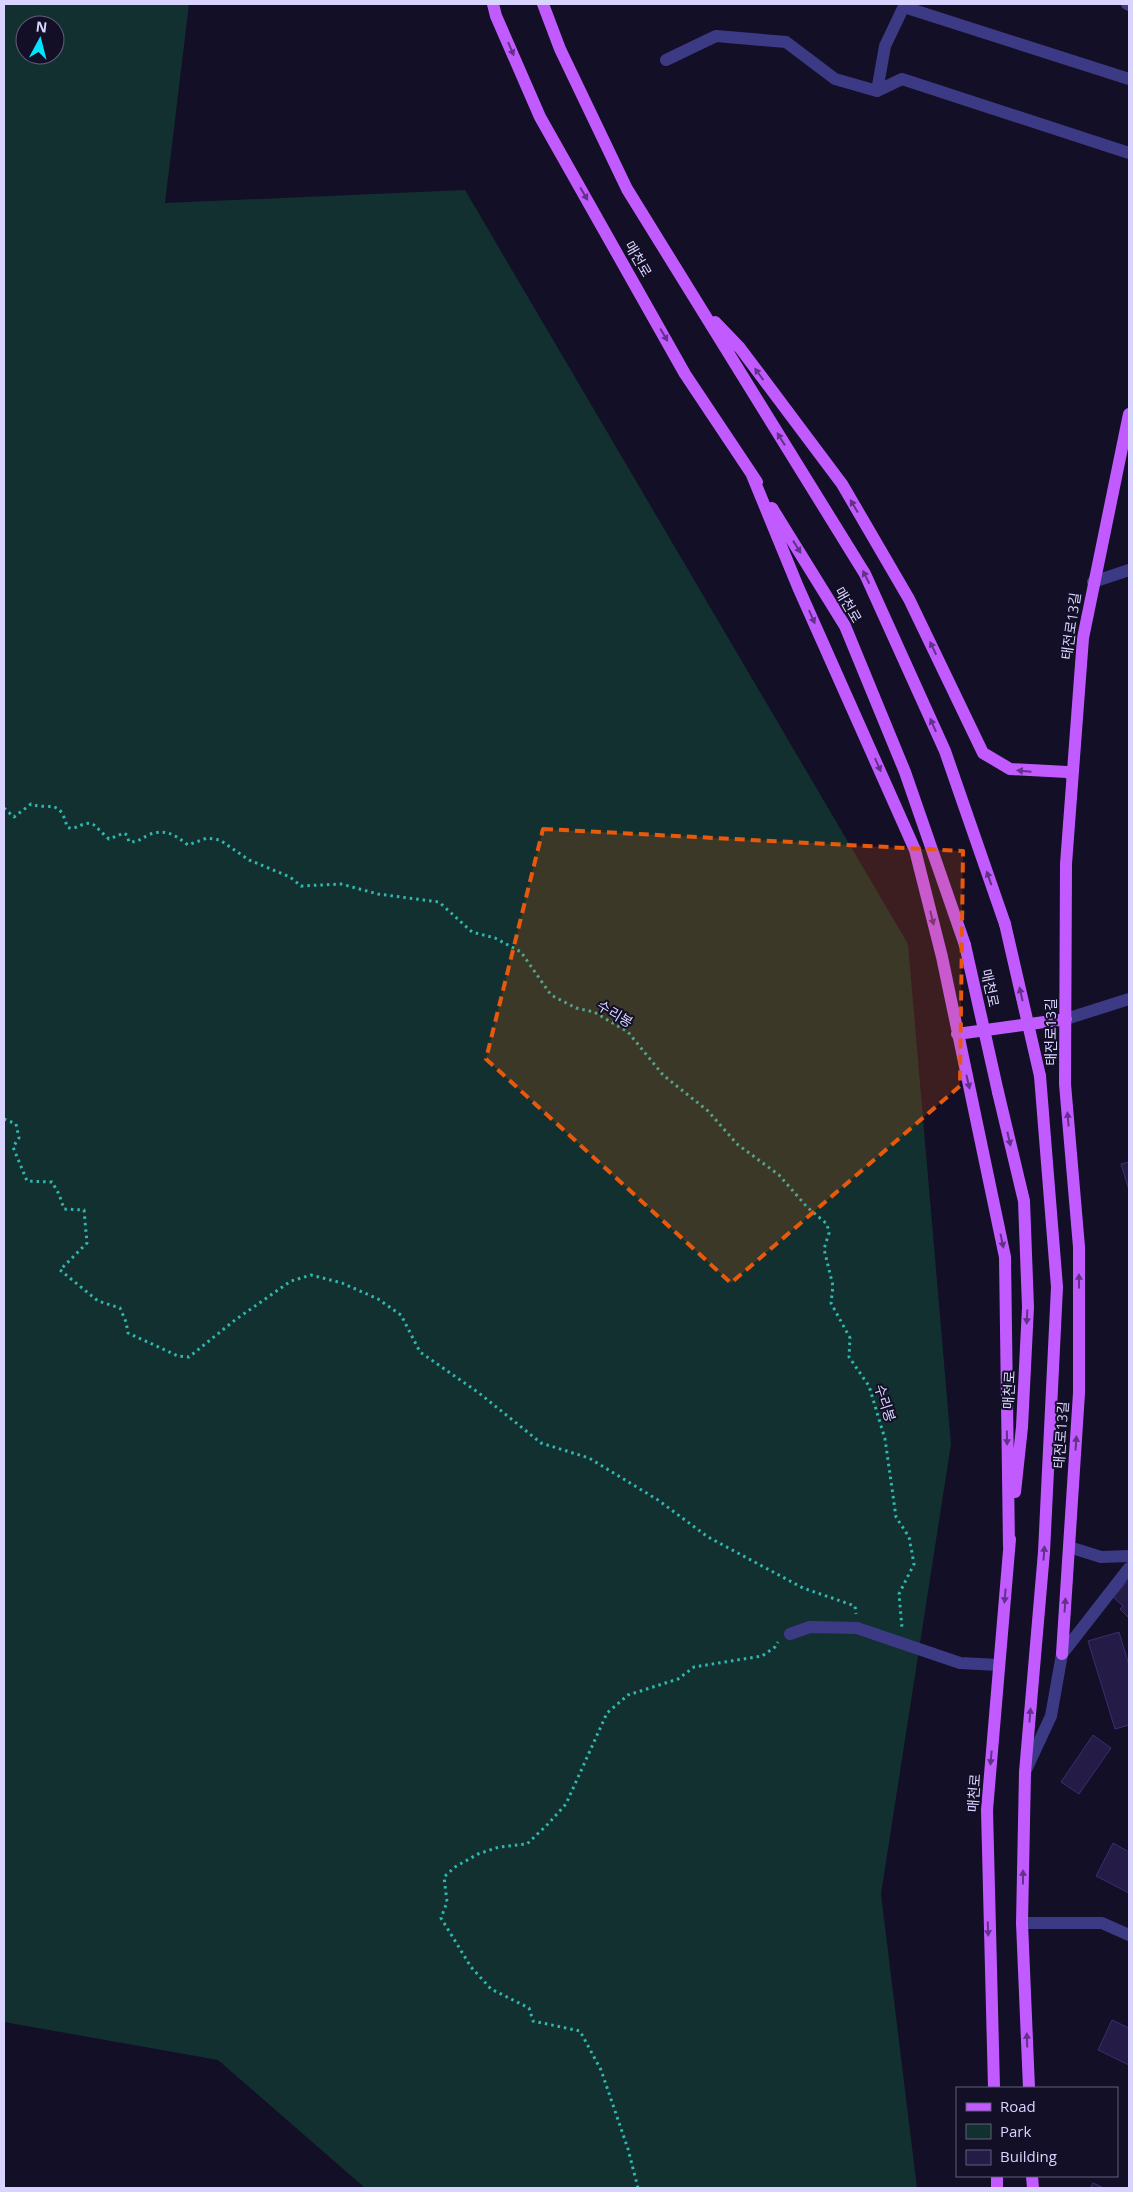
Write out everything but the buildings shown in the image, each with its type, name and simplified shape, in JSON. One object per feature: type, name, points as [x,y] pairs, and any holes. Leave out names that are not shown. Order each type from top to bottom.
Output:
[{"type":"main road","name":"매천로","points":[[493,4],[540,117],[685,374],[752,475],[845,626],[905,772],[965,945],[1024,1201],[1028,1307],[1022,1427],[1009,1547],[987,1810],[994,2087]]},
{"type":"main road","name":"매천로","points":[[544,4],[560,49],[627,189],[866,574],[945,751],[1005,924],[1040,1076],[1058,1287],[1044,1552],[1025,1772]]},
{"type":"main road","points":[[698,305],[740,348],[842,484],[909,599],[983,753],[1010,770],[1067,772],[1072,775]]},
{"type":"main road","name":"태전로13길","points":[[1062,1654],[1079,1393],[1079,1267],[1066,1084],[1066,864],[1083,638],[1129,414]]},
{"type":"main road","points":[[752,475],[798,587],[916,850],[942,957],[1005,1257],[1009,1547]]},
{"type":"main road","points":[[957,1034],[1066,1020]]},
{"type":"main road","points":[[1025,1772],[1022,1923],[1029,2087]]},
{"type":"street","points":[[877,91],[885,46],[904,5],[1129,79]]},
{"type":"street","points":[[666,60],[716,36],[786,42],[835,79],[877,91],[902,79],[1129,153]]},
{"type":"street","points":[[1093,582],[1129,570]]},
{"type":"street","points":[[1066,1020],[1129,999]]},
{"type":"street","points":[[1069,1547],[1101,1557],[1129,1556]]},
{"type":"street","points":[[1025,1772],[1051,1716],[1062,1654],[1129,1568]]},
{"type":"street","points":[[790,1634],[810,1627],[857,1628],[960,1663],[999,1665]]},
{"type":"street","points":[[1022,1923],[1102,1923],[1129,1935]]},
{"type":"path","name":"수리봉","points":[[4,808],[14,817],[31,804],[38,807],[48,804],[56,807],[65,818],[66,827],[72,829],[87,822],[94,824],[109,839],[124,833],[130,842],[137,842],[161,832],[171,832],[188,845],[208,838],[220,840],[249,860],[290,877],[301,886],[341,884],[378,894],[439,902],[472,932],[495,938],[521,952],[550,995],[576,1008],[594,1012],[628,1032],[664,1075],[708,1111],[737,1144],[779,1175],[807,1207],[827,1224],[829,1233],[824,1249],[833,1286],[831,1303],[850,1338],[848,1357],[869,1386],[885,1439],[896,1517],[909,1537],[914,1564],[899,1594],[900,1619],[905,1644]]},
{"type":"path","points":[[4,1119],[16,1124],[18,1138],[13,1147],[27,1181],[52,1182],[59,1194],[64,1209],[84,1210],[87,1243],[60,1270],[98,1301],[120,1308],[128,1333],[178,1356],[189,1357],[236,1320],[291,1281],[312,1275],[342,1283],[378,1298],[401,1315],[420,1352],[479,1393],[541,1443],[589,1458],[658,1500],[708,1538],[804,1588],[855,1606],[857,1628]]},
{"type":"path","points":[[638,2188],[628,2149],[601,2070],[580,2031],[533,2021],[529,2008],[491,1989],[471,1968],[440,1918],[447,1902],[444,1877],[454,1867],[478,1854],[499,1847],[527,1844],[548,1824],[566,1804],[607,1714],[628,1695],[678,1679],[694,1667],[762,1656],[775,1647],[780,1638],[790,1634]]},
{"type":"highlighted area","points":[[543,829],[963,851],[960,1086],[731,1283],[486,1059]]},
{"type":"green space","points":[[4,4],[189,4],[165,203],[465,190],[908,944],[951,1444],[881,1894],[917,2188],[365,2188],[218,2060],[4,2022]]}]
